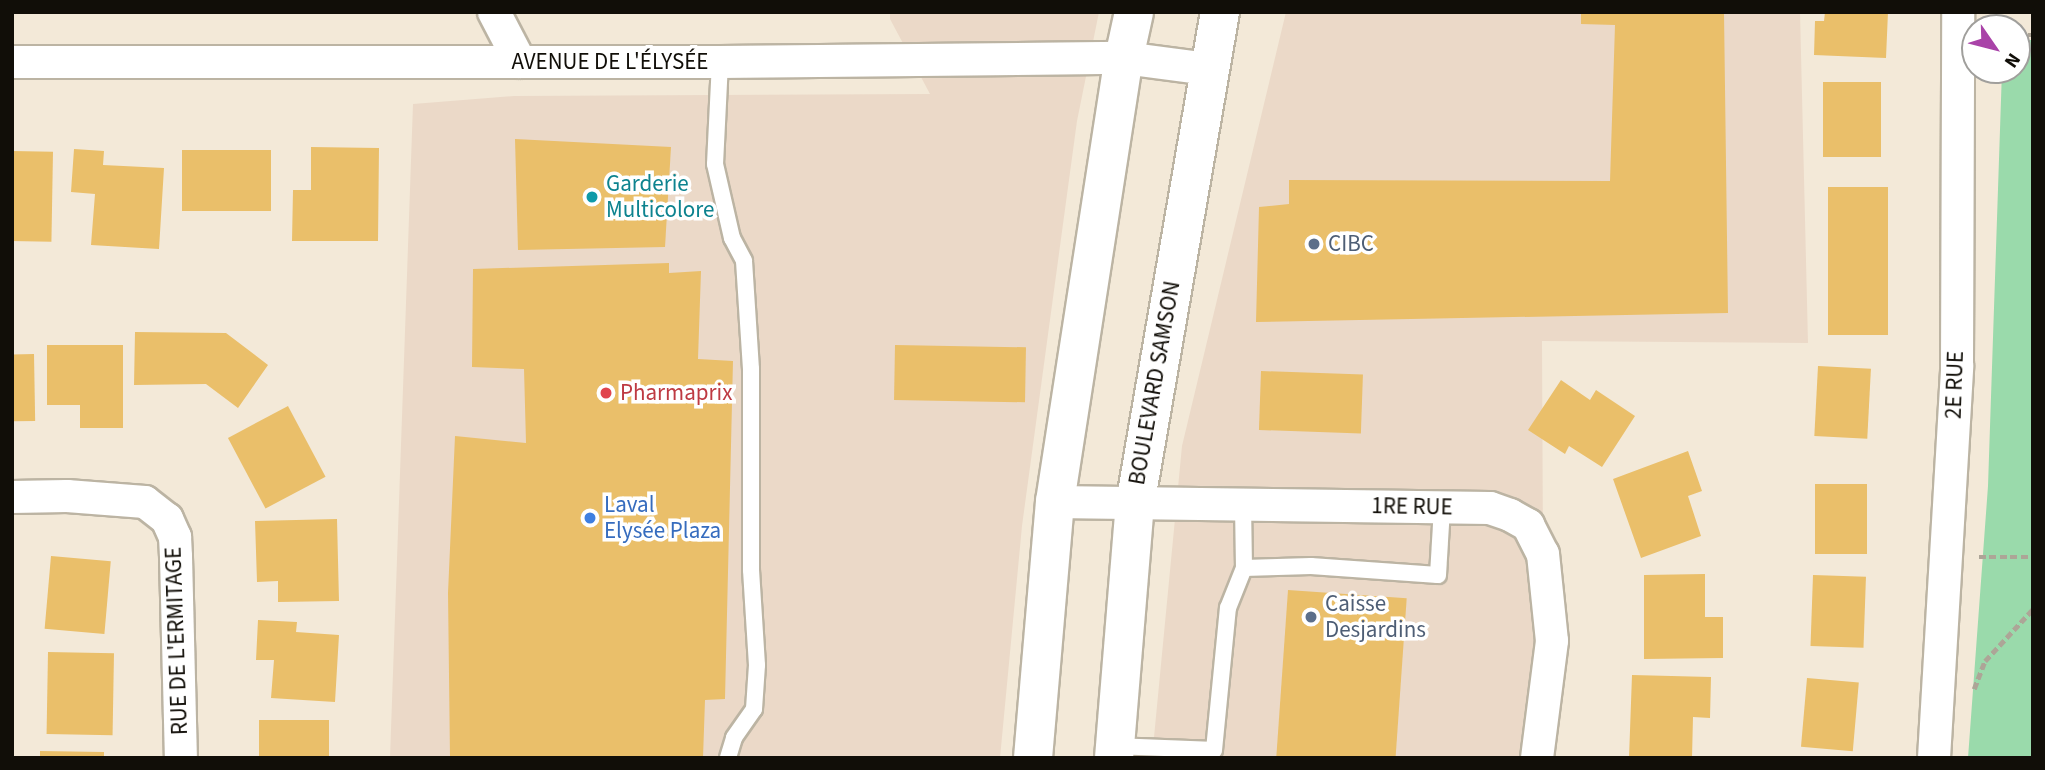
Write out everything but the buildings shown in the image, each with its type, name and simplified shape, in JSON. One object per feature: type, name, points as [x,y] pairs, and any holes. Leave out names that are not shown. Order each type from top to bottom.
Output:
[{"type":"street","points":[[494,12],[520,62]]},
{"type":"street","points":[[1033,758],[1055,502],[1124,58],[1134,12]]},
{"type":"street","name":"BOULEVARD SAMSON","points":[[1115,752],[1135,505],[1208,69],[1220,12]]},
{"type":"street","name":"2E RUE","points":[[1934,758],[1957,366],[1958,12]]},
{"type":"street","name":"AVENUE DE L'ÉLYSÉE","points":[[12,62],[720,62],[1124,58],[1208,69]]},
{"type":"street","name":"RUE DE L'ERMITAGE","points":[[12,497],[67,496],[145,502],[167,519],[175,537],[181,758]]},
{"type":"street","name":"1RE RUE","points":[[1055,502],[1490,509],[1510,515],[1528,525],[1543,554],[1552,640],[1537,758]]},
{"type":"lane","points":[[720,62],[715,164],[732,239],[744,261],[751,369],[751,570],[757,665],[754,709],[734,738],[728,758]]},
{"type":"lane","points":[[1115,752],[1214,750],[1228,608],[1244,568],[1243,505]]},
{"type":"lane","points":[[1244,568],[1311,566],[1438,575],[1442,508]]},
{"type":"path","points":[[1979,556],[2033,558]]},
{"type":"path","points":[[1968,698],[1985,662],[2033,609]]},
{"type":"shaded area","points":[[890,12],[1099,12],[1077,121],[1022,526],[1000,758],[390,758],[413,104],[514,96],[930,94],[890,19]]},
{"type":"shaded area","points":[[1286,12],[1800,12],[1808,343],[1542,341],[1543,554],[1537,758],[1152,758],[1182,446]]},
{"type":"green space","points":[[2033,40],[2033,758],[1968,758],[1988,486],[2002,84],[2031,84]]},
{"type":"place","name":"Garderie Multicolore","points":[[592,197]]},
{"type":"place","name":"CIBC","points":[[1314,244]]},
{"type":"place","name":"Pharmaprix","points":[[606,393]]},
{"type":"place","name":"Laval Elysée Plaza","points":[[590,518]]},
{"type":"place","name":"Caisse Desjardins","points":[[1311,617]]}]
